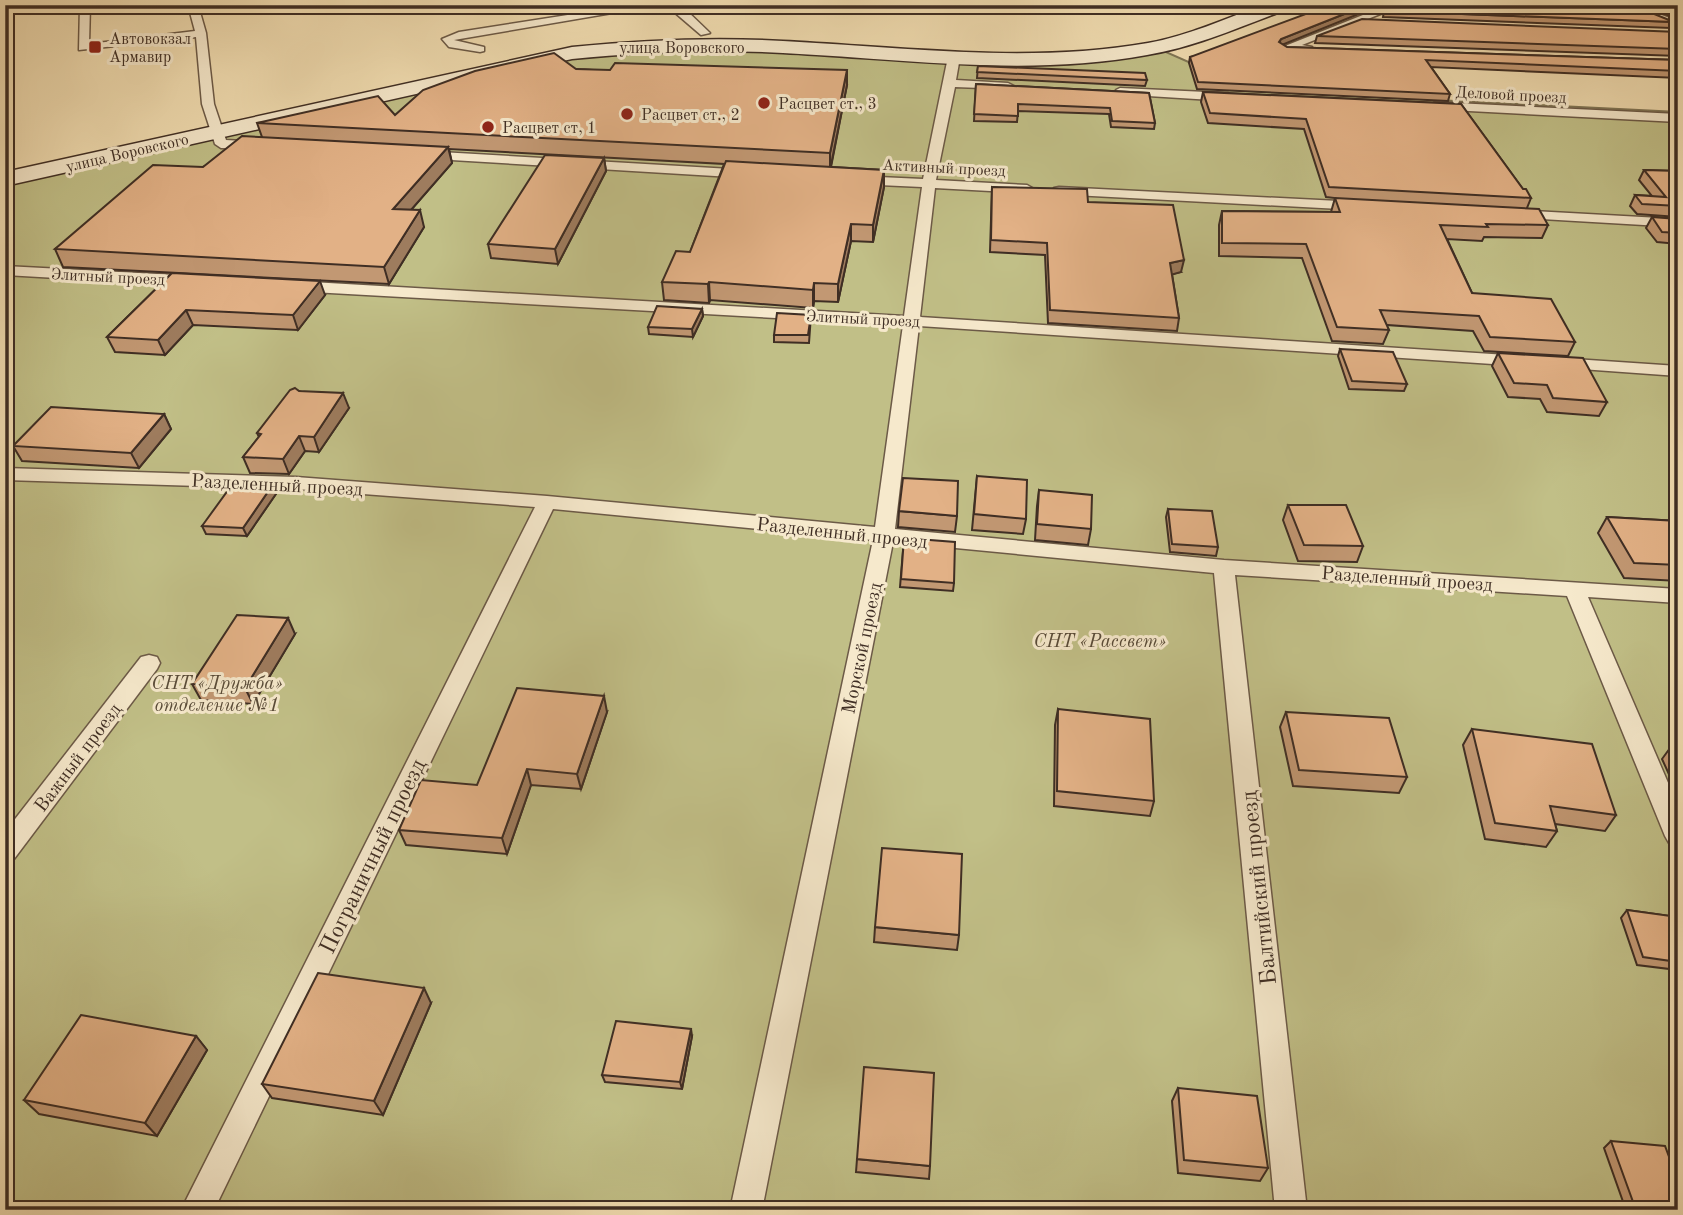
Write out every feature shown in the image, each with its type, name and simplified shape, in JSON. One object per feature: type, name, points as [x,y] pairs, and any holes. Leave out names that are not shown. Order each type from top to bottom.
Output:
[{"type":"street","name":"улица Воровского","points":[[5,180],[572,53],[622,45],[705,44],[954,57],[1094,56],[1157,48],[1282,5]]},
{"type":"lane","points":[[85,5],[83,48],[201,33]]},
{"type":"lane","points":[[193,5],[201,33],[208,104],[221,144],[276,147]]},
{"type":"lane","points":[[480,49],[453,45],[447,39],[654,5]]},
{"type":"lane","points":[[671,5],[681,8],[705,33]]},
{"type":"lane","points":[[1326,50],[1285,48],[1398,5]]},
{"type":"lane","points":[[1624,5],[1678,25]]},
{"type":"lane","points":[[1355,22],[1382,23]]},
{"type":"lane","points":[[1664,34],[1678,34]]},
{"type":"lane","points":[[954,57],[950,83],[1018,86]]},
{"type":"lane","name":"Морской проезд","points":[[747,1210],[884,536],[929,184],[950,83]]},
{"type":"lane","points":[[1112,92],[1235,97]]},
{"type":"lane","name":"Деловой проезд","points":[[1424,106],[1678,118]]},
{"type":"lane","points":[[415,155],[762,174]]},
{"type":"lane","name":"Активный проезд","points":[[846,179],[1373,207]]},
{"type":"lane","points":[[1497,213],[1678,223]]},
{"type":"lane","name":"Элитный проезд","points":[[5,270],[214,282]]},
{"type":"lane","name":"Элитный проезд","points":[[284,286],[910,321],[1678,371]]},
{"type":"lane","name":"Разделенный проезд","points":[[5,474],[296,483],[547,502],[1224,567],[1678,596]]},
{"type":"lane","name":"Пограничный проезд","points":[[197,1210],[547,502]]},
{"type":"lane","name":"Балтийский проезд","points":[[1224,567],[1292,1210]]},
{"type":"lane","points":[[1574,589],[1678,836]]},
{"type":"lane","name":"Важный проезд","points":[[5,851],[149,663]]},
{"type":"green space","name":"СНТ «Рассвет»","points":[[623,45],[1031,58],[1157,48],[1254,91],[1678,112],[1678,1210],[5,1210],[5,179]]},
{"type":"building","points":[[1330,5],[1367,5],[1279,42],[1287,47],[1678,60],[1678,71],[1426,60],[1450,94],[1198,82],[1190,57]]},
{"type":"building","points":[[1395,5],[1632,5],[1674,22],[1384,11]]},
{"type":"building","points":[[1661,5],[1673,5],[1678,7],[1678,11]]},
{"type":"building","points":[[1362,19],[1678,32],[1678,49],[1317,36]]},
{"type":"building","points":[[554,53],[576,69],[610,70],[615,63],[847,70],[830,153],[257,123],[378,96],[395,115],[423,90],[475,71]]},
{"type":"building","points":[[978,66],[1145,73],[1147,80],[977,72]]},
{"type":"building","points":[[976,84],[1149,93],[1155,123],[1112,121],[1110,108],[1018,104],[1018,116],[974,114]]},
{"type":"building","points":[[1203,92],[1461,104],[1531,198],[1329,187],[1306,119],[1210,113]]},
{"type":"building","points":[[242,136],[448,147],[393,209],[420,210],[384,267],[55,249],[153,165],[203,167]]},
{"type":"building","points":[[545,155],[604,158],[555,249],[488,244]]},
{"type":"building","points":[[726,161],[884,170],[873,225],[851,224],[838,284],[814,283],[813,290],[709,282],[662,282],[676,251],[690,252]]},
{"type":"building","points":[[1644,170],[1678,171],[1678,206],[1642,204],[1635,195],[1666,197]]},
{"type":"building","points":[[992,187],[1087,189],[1088,202],[1173,205],[1184,260],[1170,263],[1179,318],[1050,310],[1047,243],[991,240]]},
{"type":"building","points":[[1335,198],[1539,209],[1548,225],[1440,225],[1472,293],[1551,299],[1575,342],[1490,337],[1479,316],[1380,310],[1389,330],[1337,327],[1306,244],[1222,243],[1222,211],[1340,212]]},
{"type":"building","points":[[1652,217],[1678,219],[1678,233],[1662,232]]},
{"type":"building","points":[[172,273],[320,281],[293,315],[186,310],[158,340],[107,337]]},
{"type":"building","points":[[657,306],[702,309],[692,329],[648,327]]},
{"type":"building","points":[[777,313],[811,315],[808,335],[774,335]]},
{"type":"building","points":[[1340,349],[1393,352],[1407,384],[1352,381]]},
{"type":"building","points":[[1498,353],[1583,358],[1607,402],[1553,398],[1547,385],[1514,383]]},
{"type":"building","points":[[295,388],[299,391],[343,393],[314,437],[299,436],[283,459],[243,457],[261,434],[257,433],[290,390]]},
{"type":"building","points":[[51,407],[164,414],[131,453],[13,446]]},
{"type":"building","points":[[977,476],[1027,480],[1026,519],[974,514]]},
{"type":"building","points":[[903,478],[958,481],[957,516],[899,511]]},
{"type":"building","points":[[234,482],[274,483],[243,528],[202,526]]},
{"type":"building","points":[[1039,490],[1092,495],[1091,529],[1037,524]]},
{"type":"building","points":[[1288,505],[1346,505],[1363,546],[1304,545]]},
{"type":"building","points":[[1168,509],[1212,511],[1218,547],[1172,544]]},
{"type":"building","points":[[1607,517],[1678,521],[1678,565],[1634,563]]},
{"type":"building","points":[[904,538],[955,542],[954,583],[901,579]]},
{"type":"building","points":[[237,615],[288,618],[245,688],[192,684]]},
{"type":"building","points":[[517,688],[604,696],[577,774],[527,769],[502,838],[399,830],[421,780],[477,785]]},
{"type":"building","points":[[1058,709],[1150,719],[1154,801],[1057,791]]},
{"type":"building","points":[[1286,712],[1389,718],[1407,777],[1299,770]]},
{"type":"building","points":[[1472,729],[1592,744],[1616,815],[1550,806],[1557,831],[1495,823]]},
{"type":"building","points":[[882,848],[962,854],[959,935],[875,927]]},
{"type":"building","points":[[1627,910],[1678,917],[1678,962],[1643,957]]},
{"type":"building","points":[[318,973],[424,988],[374,1101],[262,1084]]},
{"type":"building","points":[[81,1015],[196,1036],[145,1123],[24,1100]]},
{"type":"building","points":[[616,1021],[691,1029],[680,1082],[602,1075]]},
{"type":"building","points":[[864,1067],[934,1073],[930,1166],[857,1159]]},
{"type":"building","points":[[1178,1088],[1257,1096],[1268,1168],[1184,1160]]},
{"type":"building","points":[[1611,1141],[1665,1146],[1678,1181],[1678,1210],[1636,1210]]},
{"type":"place","name":"Автовокзал Армавир","points":[[95,47]]},
{"type":"place","name":"Расцвет ст., 3","points":[[764,103]]},
{"type":"place","name":"Расцвет ст., 2","points":[[627,114]]},
{"type":"place","name":"Расцвет ст, 1","points":[[488,127]]},
{"type":"park label","name":"СНТ «Дружба» отделение №1","points":[[217,693]]}]
